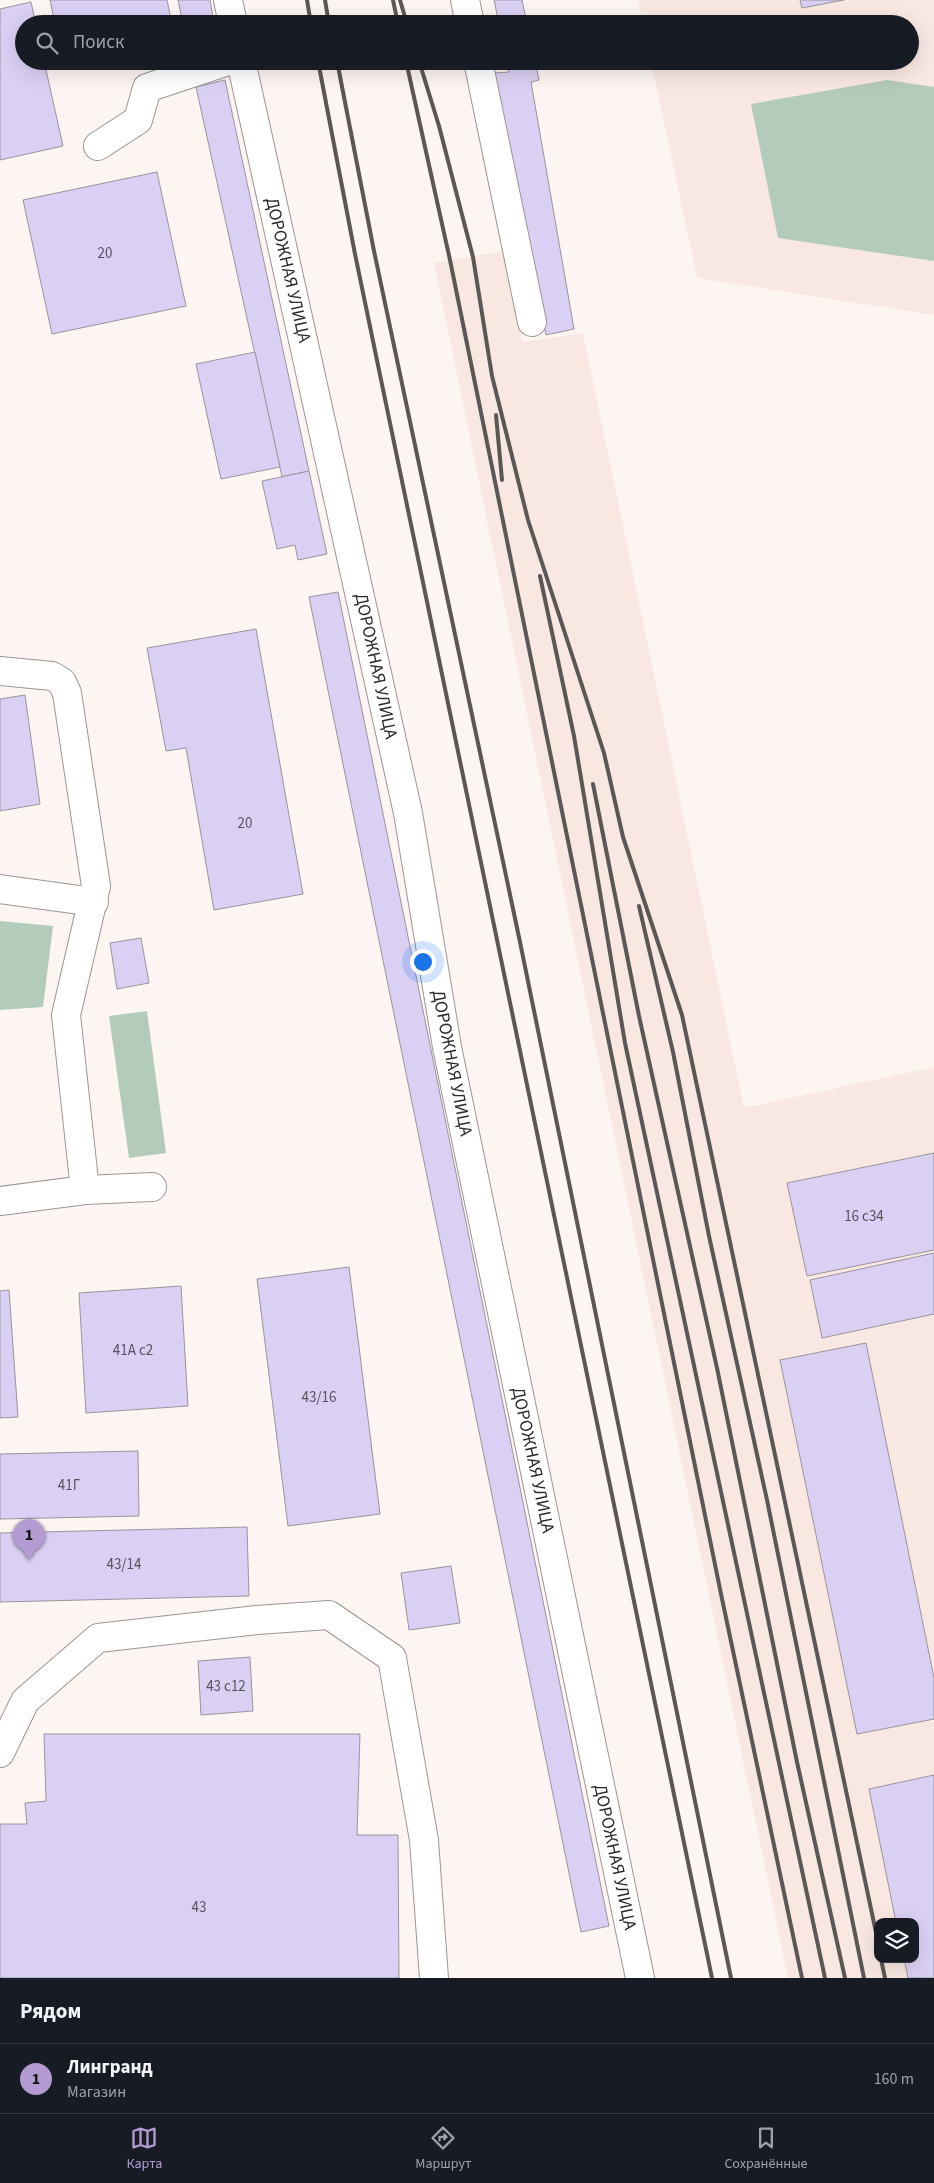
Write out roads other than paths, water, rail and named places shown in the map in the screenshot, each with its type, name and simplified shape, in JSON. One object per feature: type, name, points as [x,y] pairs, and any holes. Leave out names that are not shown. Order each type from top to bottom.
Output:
[{"type":"lane","points":[[228,0],[231,15]]},
{"type":"lane","points":[[465,0],[468,15]]},
{"type":"lane","points":[[98,146],[138,120],[147,88],[201,70]]},
{"type":"lane","name":"ДОРОЖНАЯ УЛИЦА","points":[[243,70],[408,813],[447,1047],[640,1978]]},
{"type":"lane","points":[[480,70],[532,322]]},
{"type":"lane","points":[[0,671],[52,676],[62,682],[67,693],[96,886],[94,902],[66,1016],[85,1190]]},
{"type":"lane","points":[[0,889],[94,902]]},
{"type":"lane","points":[[0,1201],[85,1190],[152,1187]]},
{"type":"lane","points":[[0,1753],[25,1702],[98,1638],[257,1620],[329,1615],[392,1658],[424,1840],[434,1978]]},
{"type":"railway","points":[[307,0],[310,15]]},
{"type":"railway","points":[[325,0],[328,15]]},
{"type":"railway","points":[[393,0],[396,15]]},
{"type":"railway","points":[[400,0],[404,15]]},
{"type":"railway","points":[[320,70],[355,254],[712,1978]]},
{"type":"railway","points":[[339,70],[374,251],[520,942],[731,1978]]},
{"type":"railway","points":[[408,70],[450,260],[721,1594],[802,1978]]},
{"type":"railway","points":[[422,70],[439,126],[473,257],[492,376],[528,520],[604,753],[623,837],[682,1015],[874,1923]]},
{"type":"railway","points":[[496,415],[502,480]]},
{"type":"railway","points":[[540,576],[574,736],[625,1043],[825,1978]]},
{"type":"railway","points":[[593,784],[639,1016],[717,1368],[797,1762],[845,1978]]},
{"type":"railway","points":[[639,906],[673,1052],[709,1236],[767,1500],[864,1978]]},
{"type":"railway","points":[[882,1963],[885,1978]]},
{"type":"place","name":"Лингранд","points":[[29,1560]]}]
